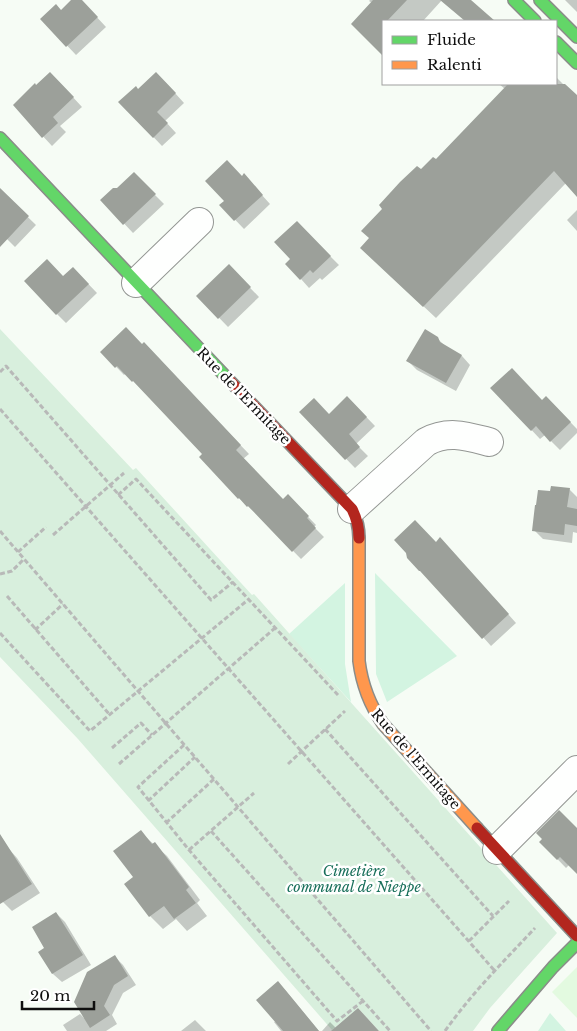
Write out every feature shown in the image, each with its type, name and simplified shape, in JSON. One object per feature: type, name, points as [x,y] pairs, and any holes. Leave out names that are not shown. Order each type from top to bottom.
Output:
[{"type":"street","points":[[514,0],[534,20]]},
{"type":"street","points":[[540,0],[577,37]]},
{"type":"street","points":[[557,43],[577,63]]},
{"type":"street","name":"Rue de l'Ermitage","points":[[0,138],[352,509],[357,518],[359,529],[360,675],[369,704],[383,724],[577,936]]},
{"type":"street","points":[[136,283],[199,222]]},
{"type":"street","points":[[352,509],[426,442],[434,438],[444,435],[456,435],[488,442]]},
{"type":"street","points":[[497,850],[577,770]]},
{"type":"street","points":[[498,1031],[553,967],[577,943]]},
{"type":"path","points":[[0,372],[6,366],[211,600],[233,582]]},
{"type":"path","points":[[0,409],[494,970]]},
{"type":"path","points":[[53,535],[124,473]]},
{"type":"path","points":[[118,495],[136,479],[342,700]]},
{"type":"path","points":[[18,552],[46,527]]},
{"type":"path","points":[[0,531],[431,1031]]},
{"type":"path","points":[[0,574],[12,571],[24,559]]},
{"type":"path","points":[[7,596],[110,715]]},
{"type":"path","points":[[0,633],[90,731],[248,599]]},
{"type":"path","points":[[36,630],[63,604]]},
{"type":"path","points":[[119,764],[275,628]]},
{"type":"path","points":[[288,764],[349,707]]},
{"type":"path","points":[[112,748],[141,723],[152,735]]},
{"type":"path","points":[[326,729],[494,916]]},
{"type":"path","points":[[184,745],[138,788],[337,1021],[363,1001]]},
{"type":"path","points":[[148,800],[195,757]]},
{"type":"path","points":[[166,822],[214,779]]},
{"type":"path","points":[[189,850],[254,793]]},
{"type":"path","points":[[212,831],[390,1031]]},
{"type":"path","points":[[469,941],[510,899]]},
{"type":"path","points":[[445,1031],[462,1006],[494,970],[539,925]]},
{"type":"green space","name":"Cimetière communal de Nieppe","points":[[0,329],[133,470],[136,468],[252,595],[254,594],[557,933],[490,1008],[473,1031],[379,1031],[358,1008],[332,1030],[78,739],[0,657]]},
{"type":"green space","points":[[375,573],[457,656],[387,702],[376,674]]},
{"type":"green space","points":[[345,583],[345,664],[351,702],[289,634]]},
{"type":"green space","points":[[577,967],[577,1018],[552,992]]},
{"type":"green space","points":[[550,1013],[566,1031],[538,1031]]},
{"type":"building","points":[[71,0],[82,0],[98,17],[66,47],[40,19],[56,4],[61,10]]},
{"type":"building","points":[[373,0],[407,0],[388,20],[382,20],[382,55],[351,24]]},
{"type":"building","points":[[440,0],[471,0],[494,20],[464,20]]},
{"type":"building","points":[[50,72],[74,97],[53,117],[58,123],[42,138],[13,105],[35,83],[36,85]]},
{"type":"building","points":[[156,72],[176,93],[157,112],[168,123],[153,138],[118,102],[136,86],[138,89]]},
{"type":"building","points":[[565,84],[577,95],[577,197],[554,171],[423,307],[360,248],[369,238],[361,231],[382,209],[379,205],[400,182],[417,166],[421,169],[433,157],[436,159],[507,85]]},
{"type":"building","points":[[227,160],[242,176],[244,173],[263,195],[234,221],[219,205],[224,201],[205,181]]},
{"type":"building","points":[[134,172],[156,194],[123,225],[100,200],[113,188],[117,188]]},
{"type":"building","points":[[0,188],[29,216],[0,247]]},
{"type":"building","points":[[297,221],[331,256],[313,273],[310,270],[300,280],[285,264],[290,259],[274,242]]},
{"type":"building","points":[[47,259],[63,276],[73,267],[89,284],[56,315],[24,281]]},
{"type":"building","points":[[229,264],[251,287],[218,319],[196,296]]},
{"type":"building","points":[[126,327],[142,344],[144,342],[241,445],[236,450],[283,499],[288,494],[309,516],[307,518],[316,528],[292,552],[248,506],[238,499],[199,457],[202,454],[133,381],[117,366],[115,368],[100,352]]},
{"type":"building","points":[[425,329],[438,337],[440,342],[462,355],[446,383],[406,361]]},
{"type":"building","points":[[512,368],[542,400],[546,396],[571,422],[550,442],[536,426],[531,431],[490,388]]},
{"type":"building","points":[[347,396],[367,417],[349,434],[360,447],[345,460],[299,412],[314,398],[329,414]]},
{"type":"building","points":[[551,486],[570,488],[567,507],[577,509],[577,526],[565,524],[564,535],[532,531],[538,490],[550,491]]},
{"type":"building","points":[[415,520],[436,542],[440,537],[509,614],[482,639],[407,558],[406,553],[394,540]]},
{"type":"building","points":[[559,810],[577,828],[577,874],[560,857],[557,860],[539,842],[542,839],[536,833]]},
{"type":"building","points":[[141,830],[152,844],[155,842],[189,887],[186,890],[196,903],[174,919],[164,906],[149,917],[124,884],[133,877],[113,851]]},
{"type":"building","points":[[0,834],[32,884],[0,904]]},
{"type":"building","points":[[56,912],[83,955],[52,974],[38,952],[44,948],[32,927]]},
{"type":"building","points":[[115,955],[128,976],[114,985],[104,1006],[110,1015],[90,1028],[74,1002],[87,972]]},
{"type":"building","points":[[278,981],[319,1031],[283,1031],[256,1000]]},
{"type":"building","points":[[358,1008],[379,1031],[331,1031]]},
{"type":"traffic: fast","points":[[514,0],[534,20]]},
{"type":"traffic: fast","points":[[540,0],[577,37]]},
{"type":"traffic: fast","points":[[557,43],[577,63]]},
{"type":"traffic: fast","points":[[0,138],[227,378]]},
{"type":"traffic: fast","points":[[498,1031],[553,967],[577,943]]},
{"type":"traffic: slow","points":[[359,538],[359,661],[367,694],[383,724],[477,828]]},
{"type":"traffic: jam","points":[[227,378],[352,509],[359,530],[359,538]]},
{"type":"traffic: jam","points":[[477,828],[577,936]]}]
